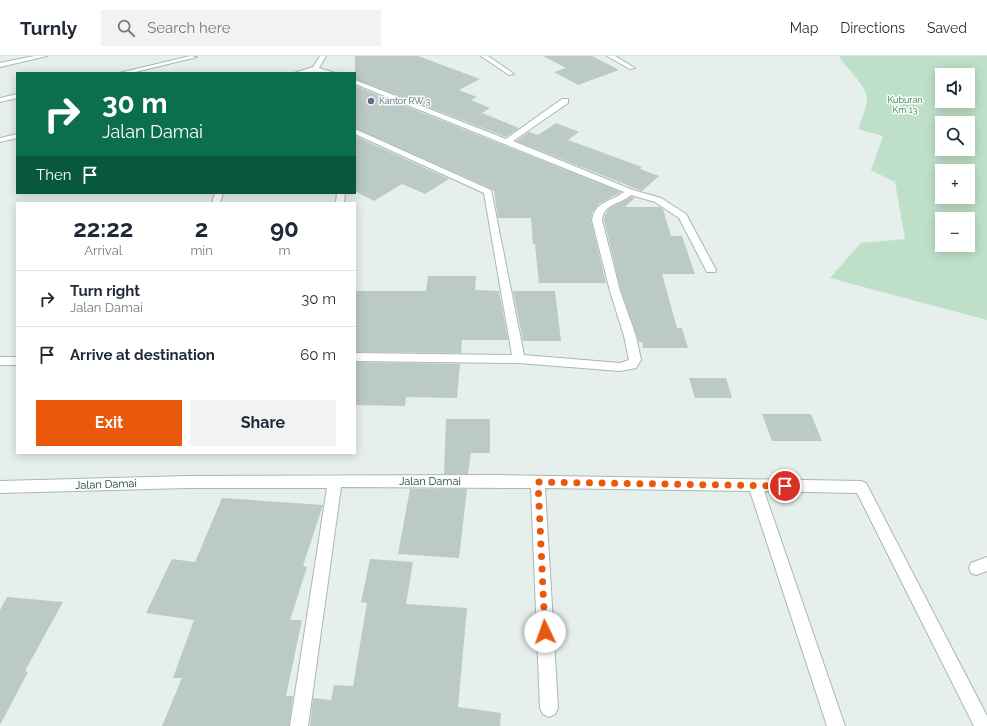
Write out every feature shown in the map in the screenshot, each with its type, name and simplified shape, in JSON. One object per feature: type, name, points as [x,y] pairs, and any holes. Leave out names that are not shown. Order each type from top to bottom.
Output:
[{"type":"street","points":[[0,65],[44,56]]},
{"type":"street","points":[[126,72],[197,56]]},
{"type":"street","points":[[314,71],[323,56]]},
{"type":"street","points":[[484,56],[511,74]]},
{"type":"street","points":[[610,56],[632,68]]},
{"type":"street","points":[[356,82],[611,183],[630,192],[658,200],[684,216],[711,270]]},
{"type":"street","points":[[0,100],[16,96]]},
{"type":"street","points":[[507,142],[565,101]]},
{"type":"street","points":[[356,131],[488,192],[519,360]]},
{"type":"street","points":[[0,140],[16,136]]},
{"type":"street","points":[[356,356],[519,360],[614,366],[632,365],[635,360],[634,353],[614,291],[597,220],[597,212],[599,208],[618,201],[630,192]]},
{"type":"street","points":[[0,361],[16,361]]},
{"type":"street","name":"Jalan Damai","points":[[0,487],[188,482],[538,482],[861,487],[983,726]]},
{"type":"street","points":[[299,726],[335,482]]},
{"type":"street","points":[[538,482],[549,708]]},
{"type":"street","points":[[755,485],[836,726]]},
{"type":"green space","name":"Kuburan Km 13","points":[[839,56],[987,56],[987,320],[830,278],[861,243],[905,239],[895,182],[871,170],[883,136],[858,129],[867,102],[866,93],[860,82]]},
{"type":"building","points":[[355,56],[418,56],[480,79],[459,90],[477,97],[471,100],[490,108],[482,113],[519,128],[506,137],[356,79]]},
{"type":"building","points":[[543,56],[592,56],[619,70],[578,85],[554,72],[566,68]]},
{"type":"building","points":[[356,86],[621,192],[599,204],[592,213],[591,220],[606,283],[539,283],[531,218],[498,218],[494,191],[356,128]]},
{"type":"building","points":[[556,123],[579,132],[568,140],[642,167],[640,169],[659,176],[642,191],[516,141],[529,132],[538,135]]},
{"type":"building","points":[[356,136],[449,179],[425,194],[402,184],[374,201],[356,192]]},
{"type":"building","points":[[631,197],[635,198],[625,207],[660,207],[663,209],[671,236],[682,236],[695,274],[662,274],[677,328],[682,328],[688,348],[643,348],[642,342],[639,342],[621,291],[604,220],[605,215],[610,208]]},
{"type":"building","points":[[428,276],[476,276],[475,290],[499,291],[508,340],[462,340],[461,353],[356,352],[356,291],[426,291]]},
{"type":"building","points":[[513,291],[555,291],[561,341],[523,341]]},
{"type":"building","points":[[356,362],[460,364],[457,398],[406,397],[405,406],[356,405]]},
{"type":"building","points":[[689,378],[726,378],[732,398],[695,398]]},
{"type":"building","points":[[762,414],[811,414],[822,441],[772,441]]},
{"type":"building","points":[[446,419],[490,419],[490,453],[471,453],[468,474],[444,474]]},
{"type":"building","points":[[410,489],[467,489],[459,558],[398,554]]},
{"type":"building","points":[[222,498],[323,505],[303,566],[307,567],[290,620],[302,620],[286,696],[293,696],[289,726],[162,726],[182,678],[173,678],[194,620],[146,613],[172,559],[195,562]]},
{"type":"building","points":[[370,559],[413,562],[406,604],[467,608],[458,707],[501,713],[500,726],[310,726],[313,698],[331,700],[334,685],[353,686],[367,603],[361,602]]},
{"type":"building","points":[[7,597],[63,602],[25,671],[28,672],[0,725],[0,610]]},
{"type":"place","name":"Kantor RW 3","points":[[371,101]]},
{"type":"route","points":[[545,632],[538,482],[785,486]]}]
